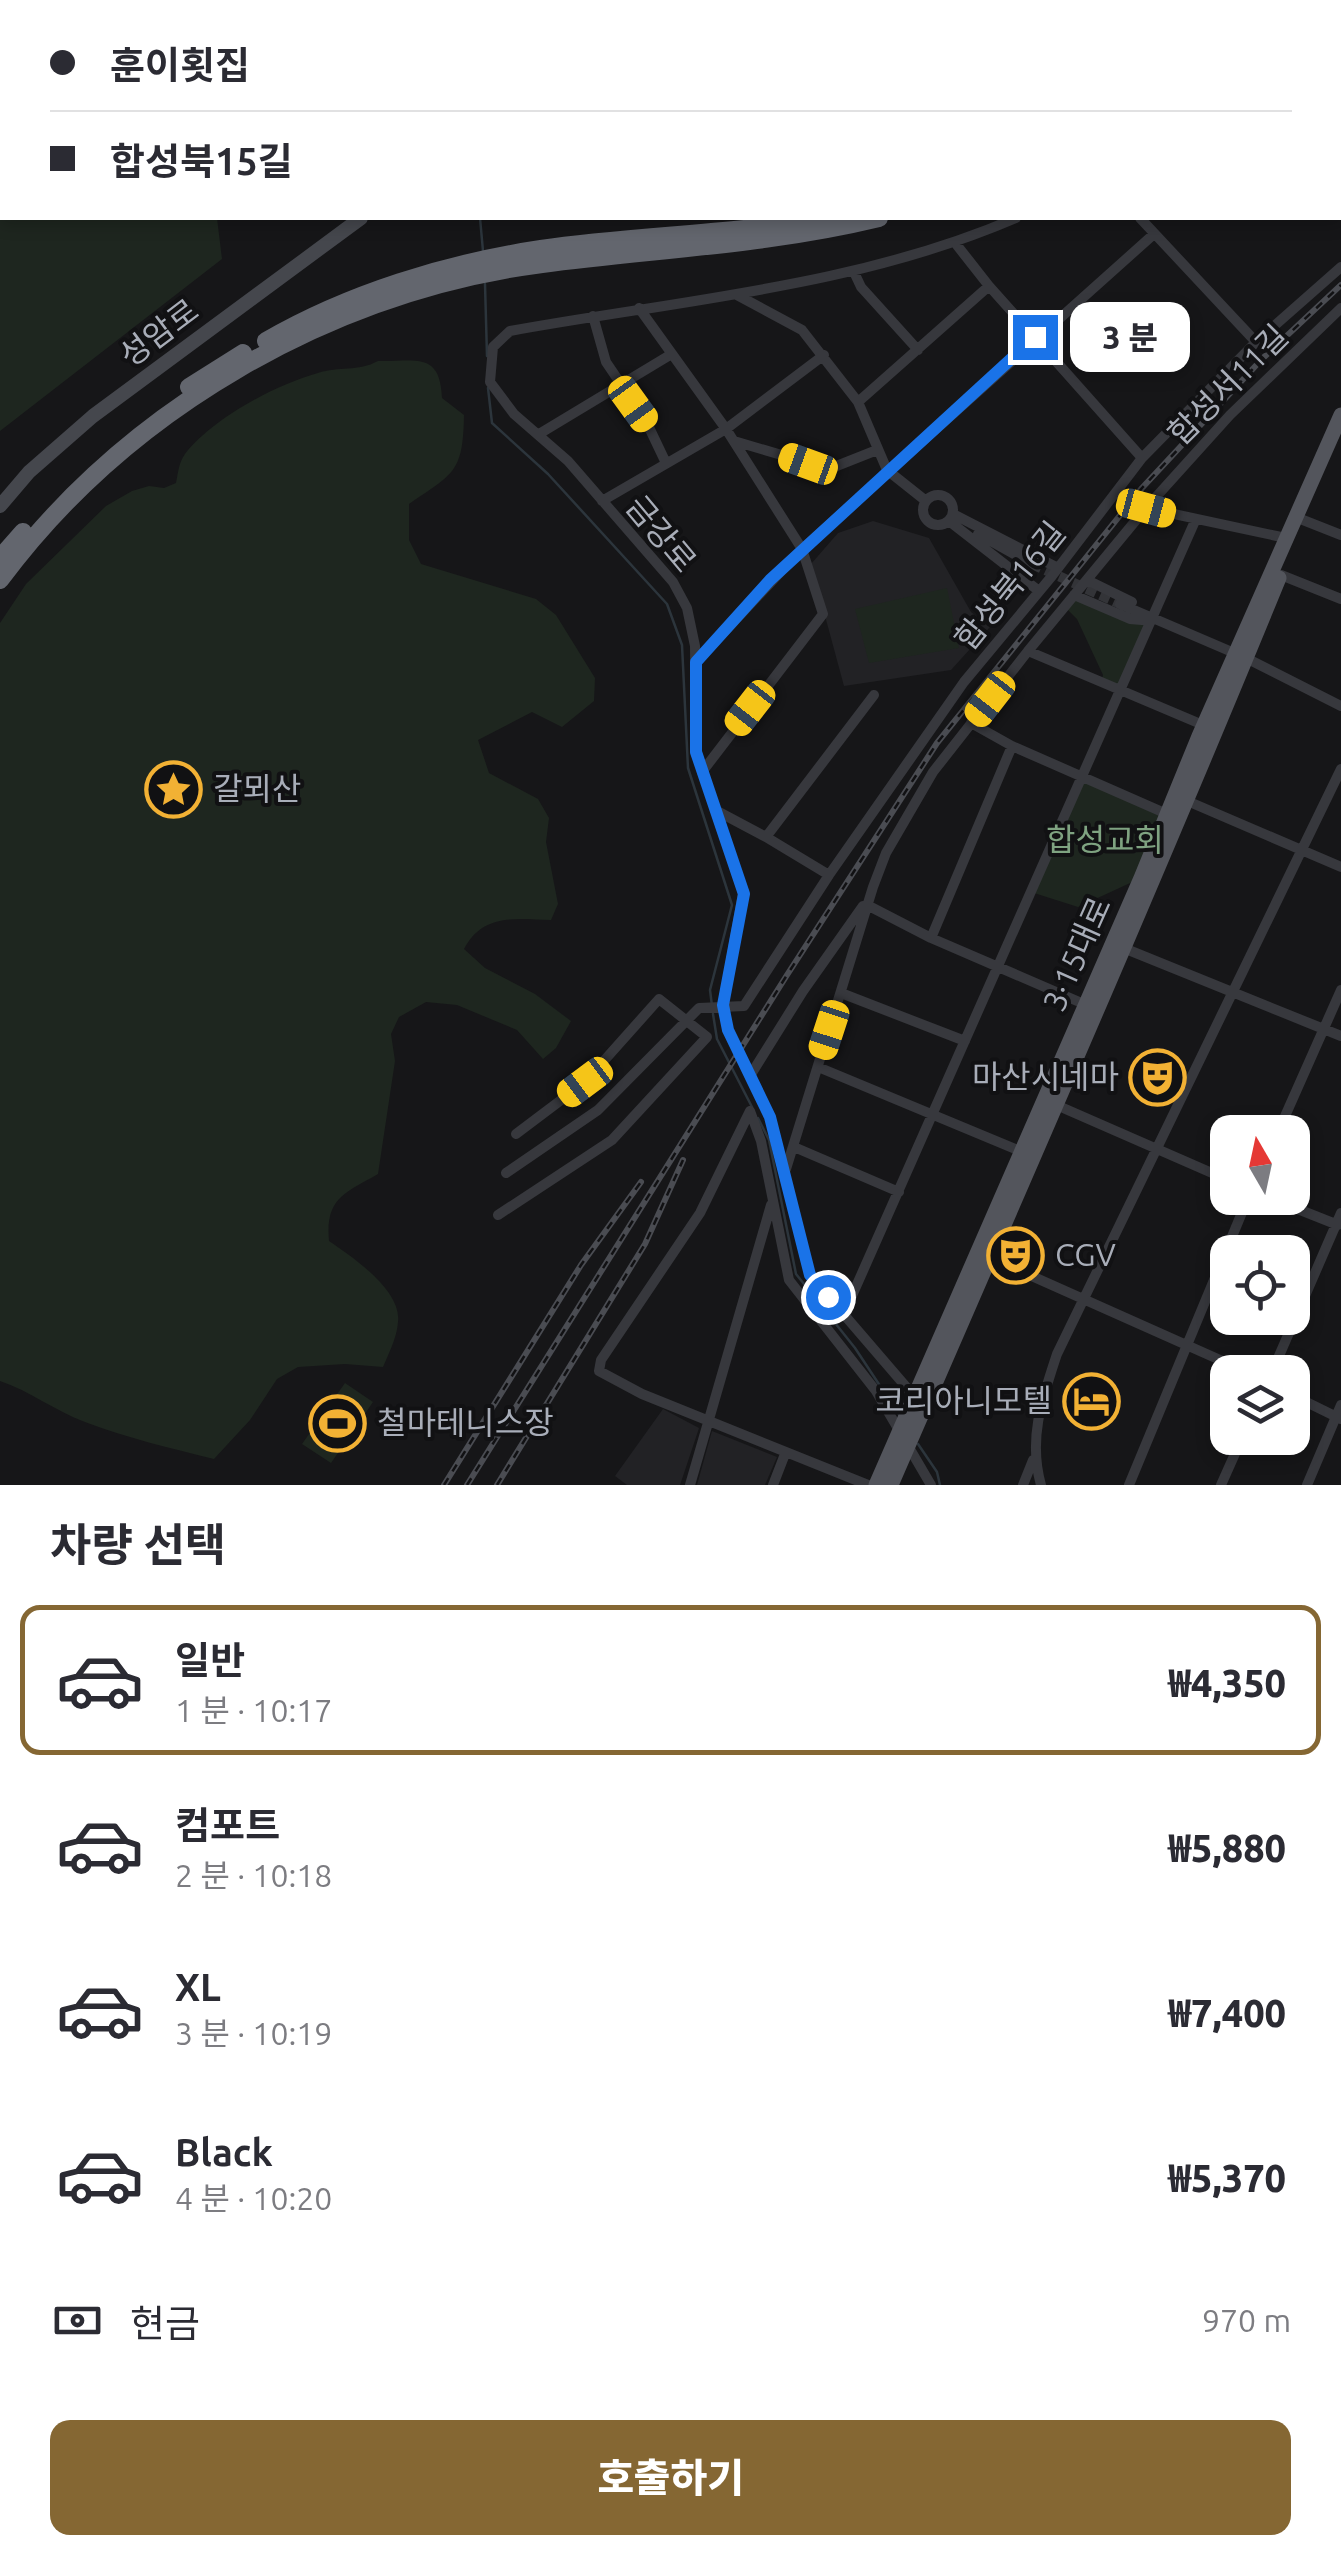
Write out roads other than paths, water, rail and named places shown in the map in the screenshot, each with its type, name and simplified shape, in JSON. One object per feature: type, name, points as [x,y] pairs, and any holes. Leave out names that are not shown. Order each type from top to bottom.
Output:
[{"type":"highway","points":[[0,558],[112,443],[218,367],[334,307],[544,248],[813,220]]},
{"type":"highway","points":[[501,263],[816,234],[871,220]]},
{"type":"highway","points":[[0,580],[29,541],[98,471],[203,391],[308,331],[463,272]]},
{"type":"main road","name":"성암로","points":[[0,506],[28,472],[93,416],[358,220]]},
{"type":"main road","name":"3·15대로","points":[[915,1405],[989,1258],[1126,949],[1286,538],[1341,415]]},
{"type":"main road","name":"3·15대로","points":[[915,1405],[1203,725],[1280,574],[1341,440]]},
{"type":"main road","points":[[891,1485],[915,1405]]},
{"type":"main road","points":[[872,1485],[905,1436]]},
{"type":"street","name":"금강로","points":[[915,1405],[810,1275],[770,1117],[728,1030],[722,1005],[744,894],[696,752],[696,662],[687,608],[672,582],[568,461],[514,414],[490,382],[493,347],[510,331],[854,272],[956,244],[1011,220]]},
{"type":"street","points":[[1142,220],[1256,342]]},
{"type":"street","points":[[696,662],[802,549],[1154,234]]},
{"type":"street","points":[[956,244],[1142,458]]},
{"type":"street","name":"합성북16길","points":[[722,1005],[744,1006],[964,682],[1142,458],[1256,342],[1341,267]]},
{"type":"street","points":[[854,272],[861,287],[918,350]]},
{"type":"street","points":[[858,402],[989,286]]},
{"type":"street","points":[[736,294],[802,330],[858,402],[887,470],[926,501]]},
{"type":"street","points":[[639,308],[726,429],[802,549],[822,614],[702,772]]},
{"type":"street","name":"합성서11길","points":[[785,1172],[886,853],[933,772],[1146,508],[1230,415],[1341,308]]},
{"type":"street","points":[[593,316],[606,362],[646,421],[666,464]]},
{"type":"street","points":[[602,501],[726,429],[824,354]]},
{"type":"street","points":[[539,434],[670,355]]},
{"type":"street","points":[[734,442],[828,469],[877,450]]},
{"type":"street","points":[[951,517],[936,526],[928,522],[923,513],[926,501],[942,495],[951,501],[951,517],[1039,591]]},
{"type":"street","points":[[1146,508],[1286,538]]},
{"type":"street","points":[[951,517],[1058,568]]},
{"type":"street","points":[[951,517],[1032,564]]},
{"type":"street","points":[[842,1316],[1149,616],[1195,520]]},
{"type":"street","points":[[1303,520],[1341,536]]},
{"type":"street","points":[[1280,574],[1341,599]]},
{"type":"street","points":[[1087,580],[1145,610],[1149,616]]},
{"type":"street","points":[[1074,595],[1130,618],[1142,620],[1149,616]]},
{"type":"street","points":[[1120,604],[1240,656],[1341,706]]},
{"type":"street","points":[[1028,651],[1203,725]]},
{"type":"street","points":[[766,836],[874,695]]},
{"type":"street","points":[[971,724],[1167,814]]},
{"type":"street","points":[[930,938],[1012,746]]},
{"type":"street","points":[[1023,1485],[1034,1460],[1040,1404],[1057,1354],[1341,770]]},
{"type":"street","points":[[1186,800],[1341,867]]},
{"type":"street","points":[[717,811],[829,876]]},
{"type":"street","points":[[750,1076],[859,909],[870,906],[930,938],[1084,1004]]},
{"type":"street","points":[[1126,949],[1341,1036]]},
{"type":"street","points":[[1286,1115],[1341,990]]},
{"type":"street","points":[[841,992],[964,1041]]},
{"type":"street","points":[[498,1215],[612,1140],[708,1037],[659,999],[585,1082],[516,1134]]},
{"type":"street","points":[[506,1174],[598,1110],[699,1008],[722,1005]]},
{"type":"street","points":[[818,1067],[1020,1151]]},
{"type":"street","points":[[1054,1104],[1210,1173]]},
{"type":"street","points":[[872,1485],[785,1454],[642,1394],[599,1371],[602,1360],[700,1213],[750,1111],[761,1140],[789,1280],[876,1391],[932,1485]]},
{"type":"street","points":[[794,1147],[899,1192]]},
{"type":"street","points":[[690,1485],[773,1200]]},
{"type":"street","points":[[1280,1355],[1339,1221],[1310,1211]]},
{"type":"street","points":[[1129,1485],[1241,1215]]},
{"type":"street","points":[[989,1258],[1211,1355]]},
{"type":"street","points":[[1307,1485],[1339,1413],[1310,1402]]},
{"type":"street","points":[[773,1485],[785,1454]]},
{"type":"street","points":[[1221,1485],[1234,1455]]},
{"type":"street","points":[[1034,1460],[1041,1485]]},
{"type":"waterway","points":[[480,220],[483,251]]},
{"type":"waterway","points":[[485,284],[487,356]]},
{"type":"waterway","points":[[488,388],[492,423],[548,474],[667,604],[682,645],[688,768],[732,905],[710,990],[712,1006]]},
{"type":"waterway","points":[[713,1014],[717,1039],[752,1107]]},
{"type":"waterway","points":[[758,1118],[769,1140],[796,1274],[855,1348],[900,1416]]},
{"type":"waterway","points":[[918,1444],[937,1472],[940,1485]]},
{"type":"tunnel","points":[[1032,564],[1120,604]]},
{"type":"railway","points":[[467,1485],[937,743],[1142,488],[1262,359],[1341,285]]},
{"type":"railway","points":[[497,1485],[645,1244],[683,1160]]},
{"type":"railway","points":[[444,1485],[581,1265],[641,1182]]},
{"type":"place","name":"갈뫼산","points":[[174,789]]},
{"type":"place","name":"마산시네마","points":[[1158,1077]]},
{"type":"place","name":"CGV","points":[[1016,1255]]},
{"type":"place","name":"코리아니모텔","points":[[1091,1401]]},
{"type":"place","name":"철마테니스장","points":[[338,1423]]},
{"type":"park label","name":"합성교회","points":[[1105,840]]}]
